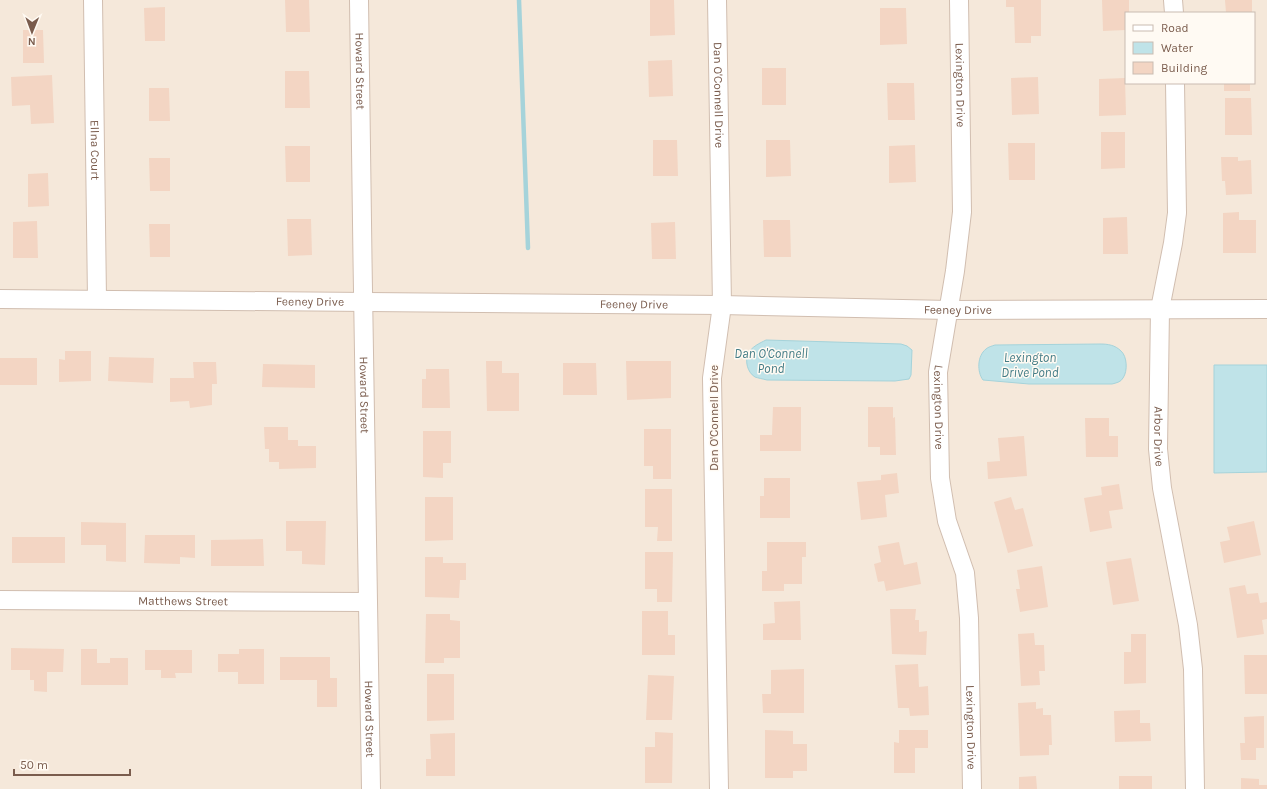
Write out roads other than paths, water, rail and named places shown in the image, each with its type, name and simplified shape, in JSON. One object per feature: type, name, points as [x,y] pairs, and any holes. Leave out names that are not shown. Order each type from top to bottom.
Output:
[{"type":"street","name":"Ellna Court","points":[[93,0],[97,299]]},
{"type":"street","name":"Howard Street","points":[[359,0],[371,789]]},
{"type":"street","name":"Dan O'Connell Drive","points":[[717,0],[722,305],[712,378],[719,789]]},
{"type":"street","name":"Lexington Drive","points":[[960,0],[962,212],[955,271],[938,372],[940,478],[948,521],[965,573],[969,618],[972,789]]},
{"type":"street","points":[[1173,0],[1174,12]]},
{"type":"street","name":"Arbor Drive","points":[[1175,84],[1177,213],[1173,243],[1160,309],[1158,448],[1162,488],[1188,625],[1193,670],[1195,789]]},
{"type":"street","name":"Feeney Drive","points":[[0,299],[722,305],[949,310],[1267,309]]},
{"type":"street","name":"Matthews Street","points":[[0,600],[367,602]]},
{"type":"water","name":"Dan O'Connell Pond","points":[[766,340],[901,344],[912,350],[911,375],[909,379],[895,381],[767,380],[752,375],[748,369],[747,363],[747,357],[753,347]]},
{"type":"water","name":"Lexington Drive Pond","points":[[1100,344],[1114,346],[1125,356],[1126,372],[1122,379],[1118,382],[1112,384],[1029,384],[983,380],[979,369],[983,352],[987,348],[995,345]]},
{"type":"water","points":[[1214,365],[1267,365],[1267,472],[1214,473]]},
{"type":"waterway","points":[[519,0],[528,248]]}]
